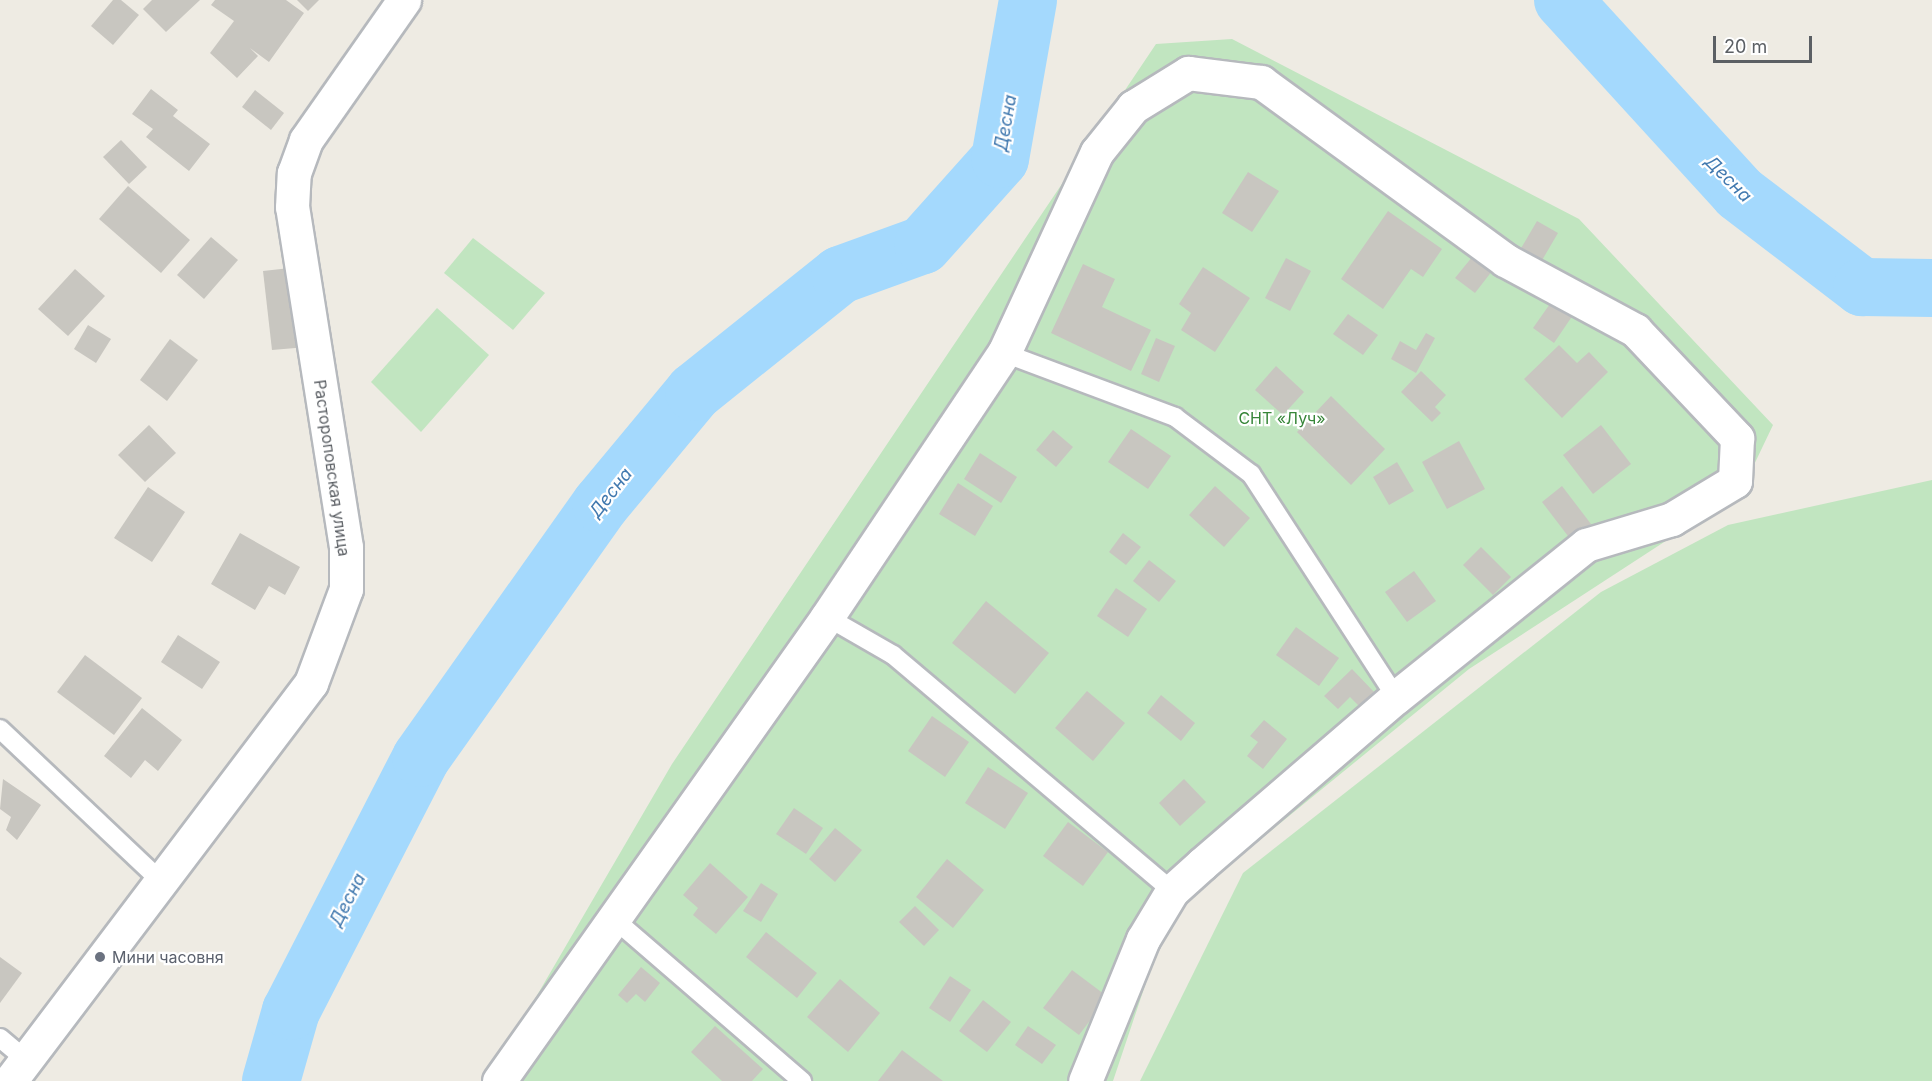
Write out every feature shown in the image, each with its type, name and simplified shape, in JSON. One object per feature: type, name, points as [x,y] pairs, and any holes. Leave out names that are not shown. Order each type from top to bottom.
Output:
[{"type":"street","name":"Растороповская улица","points":[[18,1071],[310,683],[346,589],[346,546],[292,207],[294,173],[306,140],[404,0]]},
{"type":"street","points":[[499,1081],[827,617],[1004,353],[1097,152],[1133,107],[1188,73],[1261,82],[1505,260],[1635,330],[1737,438],[1734,481],[1672,519],[1587,545],[1396,698],[1172,891],[1143,939],[1085,1081]]},
{"type":"lane","points":[[1004,353],[1174,417],[1251,474],[1396,698]]},
{"type":"lane","points":[[827,617],[893,655],[1172,891]]},
{"type":"lane","points":[[0,729],[161,881]]},
{"type":"lane","points":[[613,918],[802,1081]]},
{"type":"lane","points":[[0,1038],[18,1071]]},
{"type":"green space","name":"СНТ «Луч»","points":[[1232,39],[1579,219],[1773,425],[1741,492],[1469,669],[1169,914],[1113,1081],[487,1081],[672,764],[1156,44]]},
{"type":"green space","points":[[473,238],[545,293],[513,330],[444,273]]},
{"type":"green space","points":[[437,308],[489,355],[421,432],[371,382]]},
{"type":"green space","points":[[1932,480],[1932,1081],[1140,1081],[1243,873],[1601,592],[1728,525]]},
{"type":"building","points":[[113,0],[121,0],[139,15],[113,45],[91,26]]},
{"type":"building","points":[[152,0],[200,0],[166,32],[143,9]]},
{"type":"building","points":[[215,0],[286,0],[304,13],[269,62],[250,48],[258,56],[237,78],[210,53],[234,21],[211,5]]},
{"type":"building","points":[[297,0],[319,0],[308,11]]},
{"type":"building","points":[[151,89],[178,110],[173,116],[210,144],[189,171],[146,137],[153,129],[132,114]]},
{"type":"building","points":[[255,90],[284,113],[271,130],[242,107]]},
{"type":"building","points":[[121,140],[147,167],[129,184],[103,157]]},
{"type":"building","points":[[1248,172],[1279,191],[1252,232],[1222,213]]},
{"type":"building","points":[[128,186],[190,240],[161,273],[99,219]]},
{"type":"building","points":[[1388,211],[1442,249],[1423,277],[1411,269],[1383,309],[1341,279]]},
{"type":"building","points":[[1537,221],[1558,233],[1541,262],[1520,250]]},
{"type":"building","points":[[211,237],[238,260],[204,299],[177,275]]},
{"type":"building","points":[[1477,251],[1496,266],[1475,293],[1455,278]]},
{"type":"building","points":[[1286,258],[1311,271],[1290,311],[1265,298]]},
{"type":"building","points":[[1083,264],[1115,279],[1102,307],[1151,330],[1131,371],[1051,333]]},
{"type":"building","points":[[299,267],[307,347],[272,350],[263,271]]},
{"type":"building","points":[[1203,267],[1250,298],[1215,352],[1181,330],[1191,313],[1179,304]]},
{"type":"building","points":[[75,269],[105,296],[68,336],[38,309]]},
{"type":"building","points":[[1552,301],[1573,315],[1554,343],[1533,328]]},
{"type":"building","points":[[1348,314],[1378,335],[1363,355],[1333,334]]},
{"type":"building","points":[[88,325],[111,339],[96,363],[74,349]]},
{"type":"building","points":[[1426,333],[1435,338],[1416,373],[1391,359],[1400,341],[1416,350]]},
{"type":"building","points":[[1156,338],[1175,346],[1159,382],[1141,374]]},
{"type":"building","points":[[170,339],[198,360],[167,401],[140,380]]},
{"type":"building","points":[[1559,345],[1577,363],[1589,352],[1608,372],[1562,418],[1524,379]]},
{"type":"building","points":[[1276,366],[1304,392],[1283,415],[1255,390]]},
{"type":"building","points":[[1421,371],[1446,395],[1435,407],[1441,413],[1432,422],[1401,392]]},
{"type":"building","points":[[1331,396],[1385,449],[1351,485],[1297,432]]},
{"type":"building","points":[[149,425],[176,453],[145,482],[118,455]]},
{"type":"building","points":[[1601,425],[1631,464],[1593,494],[1563,455]]},
{"type":"building","points":[[1131,429],[1171,456],[1148,489],[1108,462]]},
{"type":"building","points":[[1053,430],[1073,447],[1056,467],[1036,450]]},
{"type":"building","points":[[1459,441],[1485,489],[1447,509],[1422,462]]},
{"type":"building","points":[[980,453],[1017,477],[1001,503],[964,479]]},
{"type":"building","points":[[1397,462],[1414,491],[1389,505],[1373,477]]},
{"type":"building","points":[[958,483],[993,506],[975,536],[939,514]]},
{"type":"building","points":[[1215,486],[1250,518],[1224,547],[1189,515]]},
{"type":"building","points":[[1562,486],[1591,524],[1571,540],[1542,502]]},
{"type":"building","points":[[148,487],[185,512],[152,562],[114,538]]},
{"type":"building","points":[[240,533],[300,567],[285,595],[269,586],[255,610],[211,584]]},
{"type":"building","points":[[1123,533],[1141,547],[1126,565],[1109,552]]},
{"type":"building","points":[[1481,547],[1511,577],[1493,595],[1463,565]]},
{"type":"building","points":[[1149,560],[1176,581],[1159,602],[1133,581]]},
{"type":"building","points":[[1414,571],[1436,601],[1407,622],[1385,592]]},
{"type":"building","points":[[1116,588],[1147,609],[1128,637],[1097,616]]},
{"type":"building","points":[[986,601],[1049,653],[1015,694],[952,643]]},
{"type":"building","points":[[1296,627],[1339,658],[1319,686],[1276,655]]},
{"type":"building","points":[[178,635],[220,662],[202,689],[161,662]]},
{"type":"building","points":[[85,655],[142,698],[114,735],[57,692]]},
{"type":"building","points":[[1352,669],[1375,693],[1360,707],[1350,697],[1338,709],[1324,696]]},
{"type":"building","points":[[1087,691],[1125,723],[1093,761],[1055,728]]},
{"type":"building","points":[[1161,695],[1195,723],[1181,741],[1147,713]]},
{"type":"building","points":[[142,708],[182,740],[158,771],[145,760],[131,778],[104,756]]},
{"type":"building","points":[[932,716],[969,742],[945,777],[908,751]]},
{"type":"building","points":[[1264,720],[1287,739],[1263,769],[1247,756],[1258,742],[1250,736]]},
{"type":"building","points":[[988,767],[1028,793],[1005,829],[965,803]]},
{"type":"building","points":[[3,779],[41,805],[17,840],[6,830],[11,817],[0,809]]},
{"type":"building","points":[[1184,779],[1206,802],[1180,826],[1159,803]]},
{"type":"building","points":[[794,808],[823,828],[806,854],[776,834]]},
{"type":"building","points":[[1068,822],[1108,852],[1083,886],[1043,856]]},
{"type":"building","points":[[835,828],[862,850],[835,882],[809,859]]},
{"type":"building","points":[[947,859],[984,890],[953,928],[916,897]]},
{"type":"building","points":[[710,863],[748,897],[716,934],[693,915],[698,908],[683,895]]},
{"type":"building","points":[[761,883],[778,894],[761,922],[743,911]]},
{"type":"building","points":[[915,906],[939,930],[924,946],[899,922]]},
{"type":"building","points":[[766,932],[817,973],[797,998],[746,957]]},
{"type":"building","points":[[0,957],[22,973],[0,1003]]},
{"type":"building","points":[[641,967],[660,983],[645,1002],[636,994],[627,1003],[618,995]]},
{"type":"building","points":[[1072,970],[1108,997],[1079,1035],[1043,1008]]},
{"type":"building","points":[[950,976],[971,990],[950,1022],[929,1008]]},
{"type":"building","points":[[840,979],[880,1013],[848,1052],[807,1017]]},
{"type":"building","points":[[983,1000],[1011,1022],[987,1052],[959,1031]]},
{"type":"building","points":[[715,1026],[763,1069],[752,1081],[722,1081],[691,1052]]},
{"type":"building","points":[[1028,1026],[1056,1045],[1042,1064],[1015,1045]]},
{"type":"building","points":[[902,1050],[943,1081],[878,1081]]},
{"type":"waterway","name":"Десна","points":[[271,1081],[291,1011],[421,758],[601,504],[694,392],[840,275],[923,245],[1000,159],[1028,0]]},
{"type":"waterway","name":"Десна","points":[[1563,0],[1739,193],[1862,287],[1932,288]]},
{"type":"place","name":"Мини часовня","points":[[100,957]]}]
